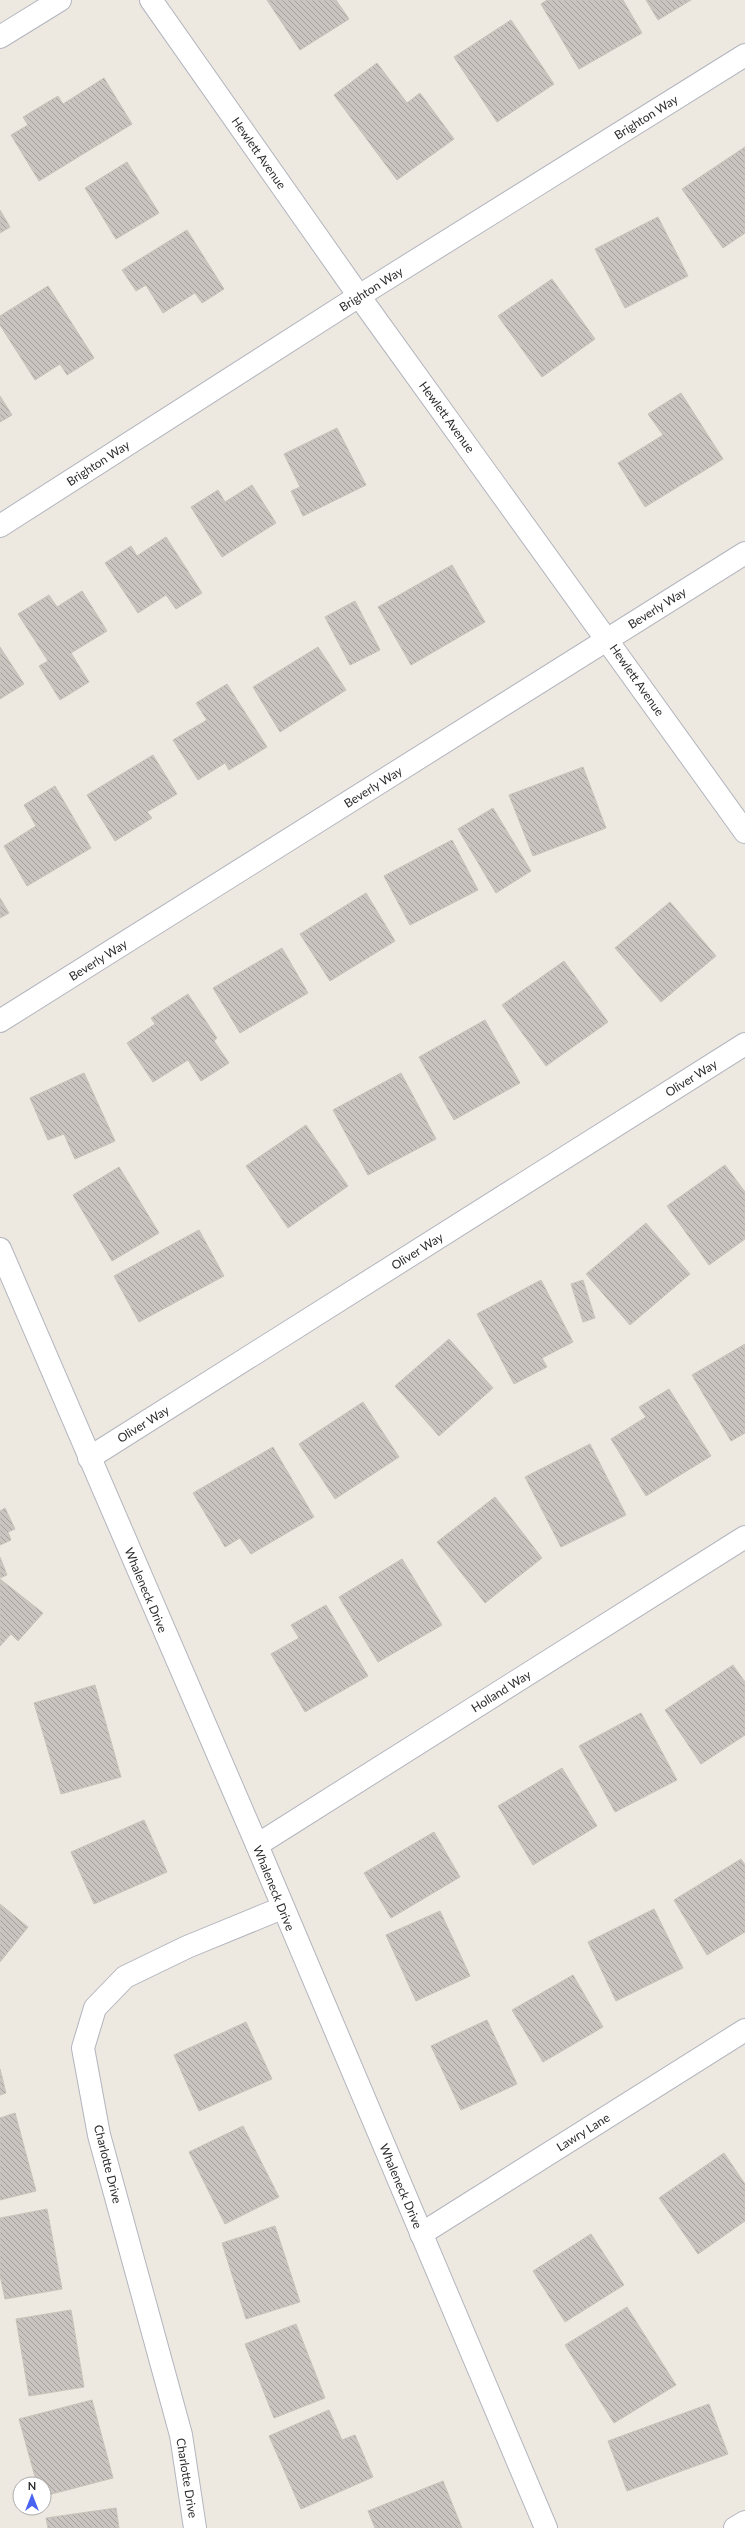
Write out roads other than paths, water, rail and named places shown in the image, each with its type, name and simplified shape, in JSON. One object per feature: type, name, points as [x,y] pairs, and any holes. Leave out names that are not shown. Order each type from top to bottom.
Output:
[{"type":"street","points":[[0,37],[60,0]]},
{"type":"street","name":"Hewlett Avenue","points":[[151,0],[359,296],[608,639],[745,832]]},
{"type":"street","name":"Brighton Way","points":[[0,526],[359,296],[745,55]]},
{"type":"street","name":"Beverly Way","points":[[0,1021],[745,553]]},
{"type":"street","name":"Oliver Way","points":[[89,1458],[745,1044]]},
{"type":"street","name":"Whaleneck Drive","points":[[0,1249],[257,1844],[282,1908],[546,2528]]},
{"type":"street","name":"Holland Way","points":[[257,1844],[745,1537]]},
{"type":"street","name":"Charlotte Drive","points":[[194,2528],[181,2435],[99,2135],[83,2048],[95,2008],[125,1977],[187,1947],[282,1908]]},
{"type":"street","name":"Lawry Lane","points":[[421,2234],[745,2030]]},
{"type":"street","points":[[735,2528],[745,2522]]}]
